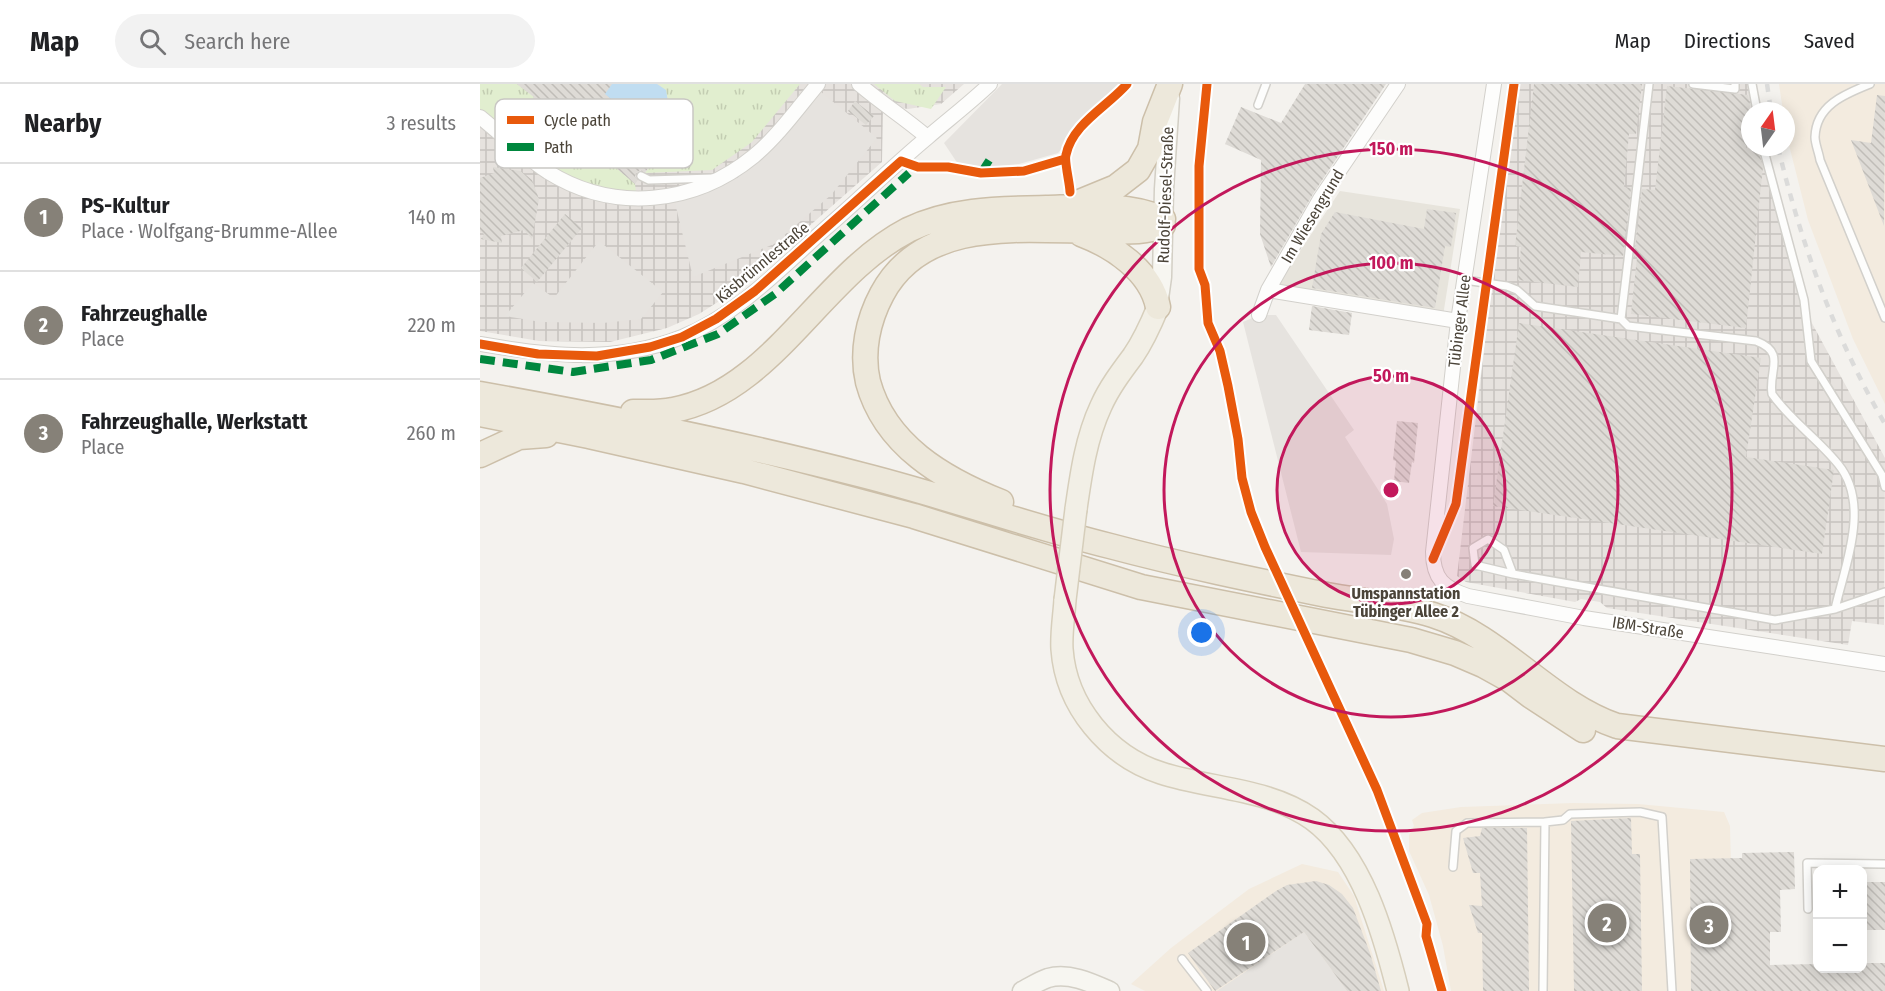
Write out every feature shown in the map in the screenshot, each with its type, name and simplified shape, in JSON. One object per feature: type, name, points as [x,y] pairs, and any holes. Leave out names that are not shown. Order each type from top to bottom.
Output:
[{"type":"highway","points":[[1067,208],[1116,187],[1138,170],[1150,149],[1155,122],[1171,84]]},
{"type":"highway","points":[[544,405],[621,412],[673,410],[689,406],[721,391],[761,363],[850,272],[880,247],[911,229],[948,216],[971,212],[1067,208],[1140,211],[1163,222]]},
{"type":"highway","points":[[1110,546],[1092,532],[1058,523],[994,499],[935,470],[905,445],[883,417],[874,400],[867,371],[866,341],[875,308],[885,289],[895,276],[918,255],[934,245],[964,235],[1020,229],[1139,231],[1163,222]]},
{"type":"highway","points":[[1074,231],[1096,240],[1135,267],[1153,291],[1158,307]]},
{"type":"highway","points":[[480,394],[761,449],[866,476],[1110,546],[1304,590],[1430,614],[1463,628],[1584,712],[1617,726],[1885,759]]},
{"type":"highway","points":[[480,414],[744,471],[914,516],[1141,587],[1410,639],[1455,653],[1483,665],[1510,680],[1577,727],[1604,737],[1626,742],[1885,774]]},
{"type":"highway","points":[[480,455],[519,436],[590,436]]},
{"type":"main road","name":"Rudolf-Diesel-Straße","points":[[1158,307],[1162,277],[1166,145],[1171,84]]},
{"type":"main road","points":[[1158,307],[1134,354],[1113,383],[1100,407],[1086,446],[1065,600],[1062,648],[1066,673],[1076,698],[1101,737],[1129,759],[1161,773],[1239,790],[1283,804],[1311,819],[1330,836],[1346,856],[1369,901],[1398,991]]},
{"type":"main road","points":[[1022,991],[1049,978],[1064,977],[1083,980],[1110,991]]},
{"type":"street","points":[[543,168],[571,184],[624,199],[648,198],[690,191],[723,177],[760,150],[818,84]]},
{"type":"street","points":[[859,84],[883,105],[904,117],[927,137]]},
{"type":"street","name":"Käsbrünnlestraße","points":[[480,344],[538,354],[597,356],[650,347],[682,337],[716,320],[755,291],[927,137],[990,84]]},
{"type":"street","name":"Im Wiesengrund","points":[[1259,315],[1268,290],[1320,199],[1398,84]]},
{"type":"street","name":"Tübinger Allee","points":[[1433,559],[1458,321],[1494,84]]},
{"type":"street","points":[[480,117],[495,129]]},
{"type":"street","points":[[1268,290],[1458,321]]},
{"type":"street","name":"IBM-Straße","points":[[1433,559],[1437,576],[1445,586],[1468,596],[1584,618],[1885,663]]},
{"type":"lane","points":[[1258,105],[1266,84]]},
{"type":"lane","points":[[1621,319],[1649,84]]},
{"type":"lane","points":[[1693,84],[1735,89],[1735,84]]},
{"type":"lane","points":[[1752,84],[1755,102]]},
{"type":"lane","points":[[1870,84],[1841,95],[1828,106],[1819,122],[1815,138],[1820,160],[1885,318]]},
{"type":"lane","points":[[1764,156],[1804,300],[1811,361],[1882,475],[1885,487]]},
{"type":"lane","points":[[641,176],[649,180],[723,177]]},
{"type":"lane","points":[[1464,280],[1507,286],[1517,290],[1535,306],[1621,319],[1628,326],[1756,341],[1766,345],[1775,358],[1772,394],[1839,465],[1848,480],[1853,499],[1852,538],[1835,609]]},
{"type":"lane","points":[[1513,574],[1504,550],[1488,539],[1473,548],[1475,565],[1513,574],[1775,620],[1835,609],[1885,592]]},
{"type":"lane","points":[[1453,867],[1456,831],[1467,823],[1545,822],[1563,820],[1570,814],[1640,812],[1662,817],[1672,991]]},
{"type":"lane","points":[[1543,991],[1545,822]]},
{"type":"lane","points":[[1808,909],[1807,862],[1885,864]]},
{"type":"lane","points":[[1182,959],[1207,991]]},
{"type":"shaded area","points":[[480,84],[964,84],[941,104],[908,109],[883,105],[882,162],[756,273],[699,314],[667,328],[610,342],[539,341],[480,331]]},
{"type":"shaded area","points":[[1002,84],[1123,84],[1112,101],[1073,135],[1058,153],[1019,164],[990,167],[958,164],[944,143]]},
{"type":"shaded area","points":[[1520,84],[1752,84],[1755,102],[1741,102],[1741,156],[1763,156],[1800,301],[1885,458],[1884,625],[1852,621],[1848,645],[1607,608],[1600,602],[1581,599],[1575,602],[1466,582],[1457,576],[1493,276]]},
{"type":"shaded area","points":[[1779,84],[1885,84],[1885,404],[1853,339],[1808,220],[1792,156],[1795,156],[1795,102],[1782,102]]},
{"type":"shaded area","points":[[820,91],[877,138],[831,195],[774,244],[693,277],[675,203],[736,179],[771,149]]},
{"type":"shaded area","points":[[1340,191],[1460,209],[1442,322],[1270,296]]},
{"type":"shaded area","points":[[599,241],[663,292],[641,319],[603,323],[541,322],[505,316],[533,283],[554,298]]},
{"type":"shaded area","points":[[1259,315],[1276,315],[1354,430],[1345,437],[1387,504],[1394,539],[1391,555],[1301,552],[1243,322]]},
{"type":"shaded area","points":[[1573,803],[1638,804],[1724,812],[1730,826],[1734,991],[1451,991],[1443,946],[1429,895],[1409,851],[1409,835],[1414,826],[1412,820],[1422,813],[1461,807]]},
{"type":"shaded area","points":[[1302,864],[1338,872],[1354,896],[1384,991],[1145,991],[1131,984],[1171,948],[1249,889]]},
{"type":"shaded area","points":[[1304,932],[1347,991],[1217,991]]},
{"type":"green space","points":[[480,84],[517,84],[534,97],[533,99],[495,99],[495,121],[480,109]]},
{"type":"green space","points":[[657,84],[800,84],[752,142],[712,170],[645,173],[649,168],[693,168],[693,99],[668,99],[660,85]]},
{"type":"green space","points":[[874,84],[919,84],[923,87],[946,87],[931,109],[895,101]]},
{"type":"green space","points":[[555,168],[616,168],[635,184],[636,192],[597,187]]},
{"type":"water","points":[[592,84],[657,84],[666,90],[667,99],[610,99]]},
{"type":"building","points":[[517,84],[612,84],[605,94],[611,99],[533,99],[534,97]]},
{"type":"building","points":[[1305,84],[1386,84],[1313,194],[1271,267],[1260,234],[1261,160],[1225,144],[1241,107],[1281,123]]},
{"type":"building","points":[[1534,84],[1642,84],[1636,134],[1629,134],[1624,187],[1631,188],[1623,256],[1581,252],[1578,287],[1518,280],[1521,247],[1515,246]]},
{"type":"building","points":[[1667,86],[1748,95],[1749,102],[1741,102],[1741,156],[1760,156],[1763,167],[1746,328],[1631,314],[1637,257],[1634,257],[1642,189],[1655,190]]},
{"type":"building","points":[[1877,95],[1885,96],[1884,226],[1851,140],[1871,143]]},
{"type":"building","points":[[855,101],[874,116],[866,125],[848,111]]},
{"type":"building","points":[[493,167],[521,171],[532,180],[539,199],[532,239],[524,230],[501,236],[502,243],[481,239],[484,234],[480,231],[480,178],[494,173]]},
{"type":"building","points":[[616,168],[648,168],[645,172],[640,170],[636,173],[635,177],[638,180],[635,184]]},
{"type":"building","points":[[1427,209],[1456,213],[1451,247],[1445,246],[1435,308],[1312,288],[1321,234],[1335,212],[1424,229]]},
{"type":"building","points":[[565,214],[582,228],[537,282],[521,268]]},
{"type":"building","points":[[1312,306],[1352,313],[1349,335],[1309,330]]},
{"type":"building","points":[[1519,323],[1761,358],[1746,457],[1834,470],[1822,554],[1493,506]]},
{"type":"building","points":[[1397,421],[1418,423],[1414,463],[1412,462],[1409,483],[1394,481],[1396,461],[1393,460]]},
{"type":"building","points":[[1631,818],[1632,854],[1640,854],[1642,991],[1574,991],[1571,821]]},
{"type":"building","points":[[1482,828],[1527,828],[1529,991],[1483,991],[1482,933],[1478,933],[1469,905],[1482,906],[1480,873],[1473,873],[1463,838],[1480,836]]},
{"type":"building","points":[[1794,852],[1795,889],[1780,890],[1781,932],[1770,932],[1770,965],[1813,964],[1813,973],[1867,973],[1867,963],[1885,963],[1885,991],[1691,991],[1690,859],[1742,858],[1742,853]]},
{"type":"building","points":[[1316,881],[1329,885],[1342,894],[1353,908],[1381,991],[1347,991],[1304,932],[1215,991],[1188,953],[1276,891],[1287,885]]},
{"type":"building","points":[[1867,882],[1885,882],[1885,930],[1867,930]]},
{"type":"railway","points":[[1767,84],[1770,102]]},
{"type":"railway","points":[[1780,156],[1797,219],[1821,290],[1850,358],[1885,424]]},
{"type":"marked path","points":[[981,173],[990,159]]},
{"type":"marked path","points":[[480,359],[573,372],[651,360],[718,334],[775,294],[909,173]]},
{"type":"cycle path","points":[[1070,192],[1066,158],[1075,134],[1127,84]]},
{"type":"cycle path","points":[[1207,84],[1199,166],[1199,269],[1205,285],[1208,323],[1220,351],[1228,386],[1238,439],[1242,478],[1251,512],[1265,547],[1377,790],[1427,924],[1426,936],[1442,991]]},
{"type":"cycle path","points":[[1433,559],[1456,504],[1514,84]]},
{"type":"cycle path","points":[[480,344],[538,354],[597,356],[650,347],[682,337],[716,319],[755,291],[901,161],[918,167],[948,167],[981,173],[1024,171],[1065,159]]},
{"type":"place","name":"Umspannstation Tübinger Allee 2","points":[[1406,574]]},
{"type":"place","name":"Fahrzeughalle","points":[[1607,923]]},
{"type":"place","name":"Fahrzeughalle, Werkstatt","points":[[1709,925]]},
{"type":"place","name":"PS-Kultur","points":[[1246,942]]}]
